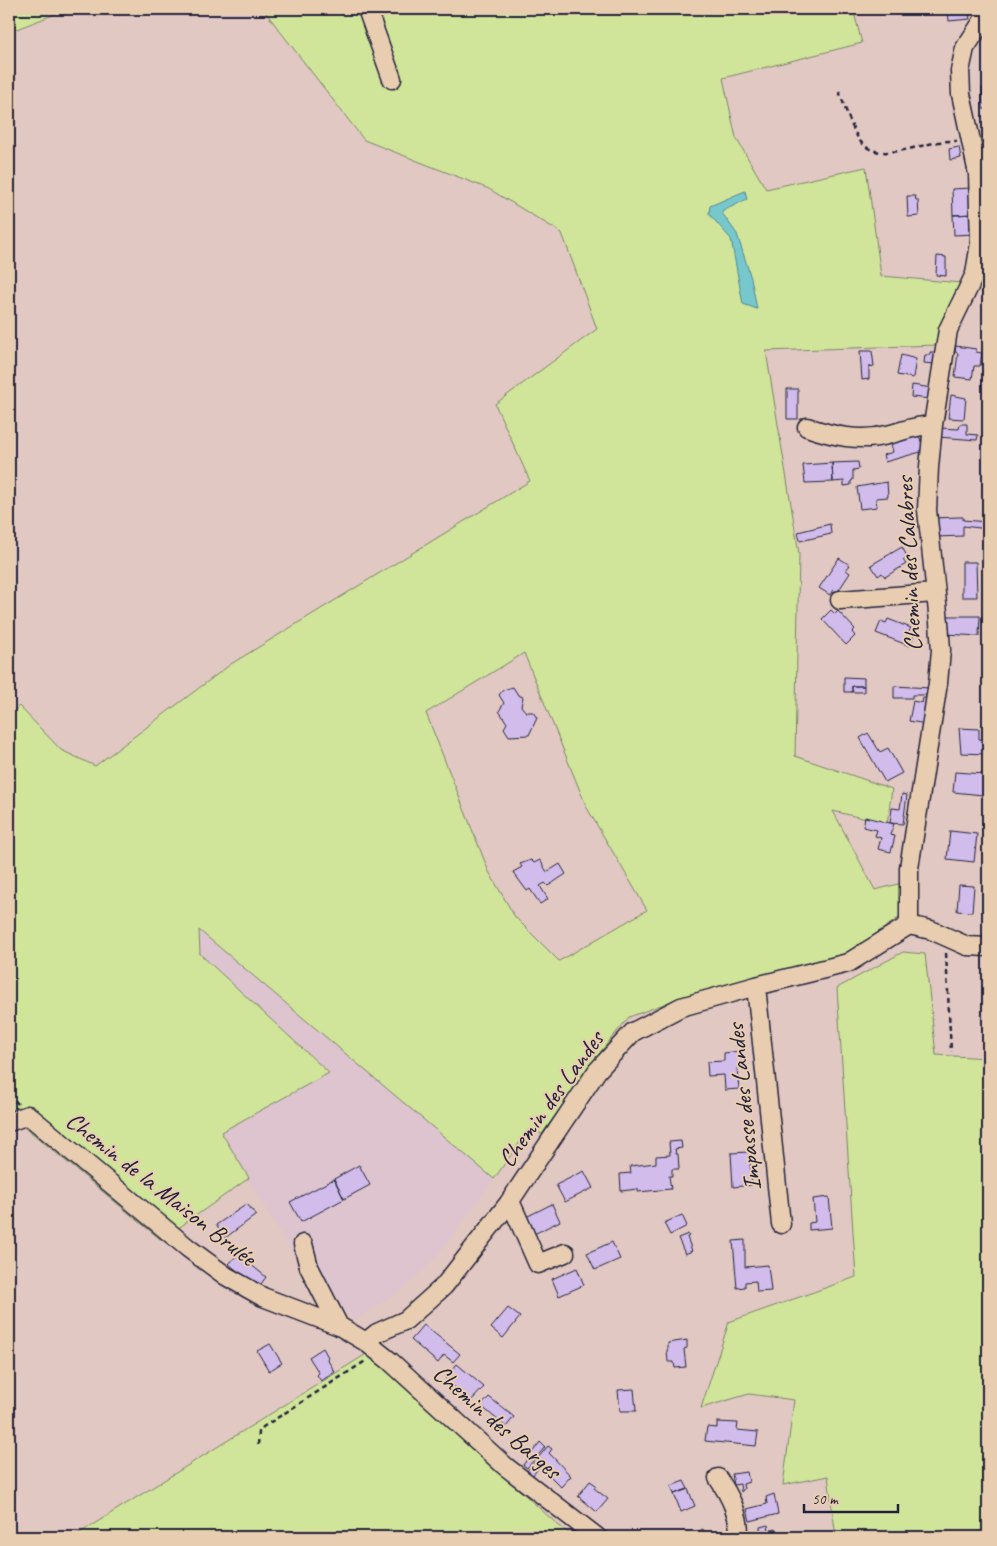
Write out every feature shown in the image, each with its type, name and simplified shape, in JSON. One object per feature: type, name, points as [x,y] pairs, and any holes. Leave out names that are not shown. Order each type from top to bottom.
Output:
[{"type":"street","points":[[367,9],[392,79]]},
{"type":"street","name":"Chemin des Calabres","points":[[909,925],[909,868],[938,683],[940,658],[939,622],[927,510],[927,482],[933,426],[948,330],[975,274],[980,243],[978,174],[961,94],[960,71],[965,48],[988,13]]},
{"type":"street","points":[[807,427],[830,435],[869,438],[923,425],[933,426]]},
{"type":"street","points":[[840,600],[935,593]]},
{"type":"street","points":[[909,925],[931,930],[967,946],[988,947]]},
{"type":"street","name":"Chemin des Landes","points":[[372,1347],[377,1333],[406,1320],[444,1286],[510,1202],[597,1071],[616,1048],[633,1032],[681,1007],[848,963],[909,925]]},
{"type":"street","name":"Impasse des Landes","points":[[756,986],[781,1224]]},
{"type":"street","name":"Chemin de la Maison Brulée","points":[[9,1122],[28,1115],[188,1248],[226,1276],[263,1298],[339,1326],[372,1347]]},
{"type":"street","points":[[510,1202],[538,1264],[565,1253]]},
{"type":"street","points":[[303,1244],[309,1267],[339,1326]]},
{"type":"street","name":"Chemin des Barges","points":[[372,1347],[505,1466],[597,1537]]},
{"type":"street","points":[[718,1478],[732,1500],[739,1528],[739,1537]]},
{"type":"path","points":[[839,91],[859,139],[866,147],[889,153],[937,142],[971,140]]},
{"type":"path","points":[[945,936],[952,1052]]},
{"type":"path","points":[[258,1445],[260,1432],[263,1427],[357,1368],[372,1347]]},
{"type":"shaded area","points":[[199,930],[494,1179],[435,1258],[402,1290],[354,1320],[309,1282],[221,1132],[329,1073],[200,954]]},
{"type":"green space","points":[[9,9],[68,9],[9,32]]},
{"type":"green space","points":[[263,9],[853,9],[862,43],[723,78],[736,138],[766,189],[866,167],[881,276],[961,283],[936,345],[766,351],[799,554],[795,756],[892,789],[887,824],[833,811],[875,890],[902,883],[900,917],[866,941],[837,958],[672,1001],[629,1017],[602,1050],[542,1134],[529,1129],[494,1179],[199,930],[200,954],[329,1073],[221,1132],[249,1178],[160,1239],[26,1128],[9,1108],[9,716],[19,706],[61,750],[95,766],[231,664],[530,481],[495,404],[597,329],[562,233],[489,189],[364,140]],"holes":[[[524,653],[587,808],[647,910],[559,961],[515,917],[489,872],[426,713]]]},
{"type":"green space","points":[[903,952],[925,954],[936,1055],[988,1058],[988,1537],[836,1537],[828,1476],[783,1485],[794,1400],[749,1394],[701,1408],[729,1322],[856,1277],[837,988]]},
{"type":"green space","points":[[368,1353],[558,1525],[574,1537],[73,1537]]},
{"type":"water","points":[[745,191],[747,199],[722,213],[737,234],[751,278],[757,309],[743,304],[731,239],[709,214],[710,206]]},
{"type":"building","points":[[948,9],[968,9],[970,19],[949,21]]},
{"type":"building","points":[[982,88],[988,88],[988,109],[983,109]]},
{"type":"building","points":[[959,147],[961,158],[950,160],[949,149]]},
{"type":"building","points":[[972,188],[974,214],[953,215],[952,189]]},
{"type":"building","points":[[907,196],[915,196],[916,200],[918,200],[919,216],[908,217]]},
{"type":"building","points":[[974,214],[975,234],[954,235],[953,215]]},
{"type":"building","points":[[937,256],[946,257],[946,276],[936,275]]},
{"type":"building","points":[[956,346],[976,349],[976,352],[982,353],[980,366],[974,366],[972,379],[955,377],[958,353],[955,352]]},
{"type":"building","points":[[860,351],[872,351],[874,366],[869,367],[869,379],[862,380]]},
{"type":"building","points":[[930,352],[936,352],[934,364],[924,363],[925,355],[930,355]]},
{"type":"building","points":[[901,355],[916,359],[913,378],[897,375]]},
{"type":"building","points":[[912,385],[932,388],[931,399],[911,397]]},
{"type":"building","points":[[787,389],[798,389],[798,419],[787,419]]},
{"type":"building","points":[[951,395],[966,398],[964,419],[948,418]]},
{"type":"building","points":[[960,424],[967,424],[967,434],[978,435],[977,440],[938,437],[940,428],[959,429]]},
{"type":"building","points":[[918,432],[924,451],[885,462],[883,455],[893,452],[890,440]]},
{"type":"building","points":[[858,462],[859,469],[853,470],[851,485],[844,486],[844,481],[833,482],[832,463]]},
{"type":"building","points":[[832,463],[833,482],[805,483],[803,465]]},
{"type":"building","points":[[887,482],[888,497],[876,498],[877,507],[860,509],[857,487]]},
{"type":"building","points":[[963,517],[963,520],[988,522],[988,529],[963,526],[963,536],[936,537],[934,518]]},
{"type":"building","points":[[830,524],[831,534],[800,541],[798,532]]},
{"type":"building","points":[[902,547],[908,558],[903,560],[906,564],[885,577],[882,573],[878,576],[871,565]]},
{"type":"building","points":[[839,558],[850,565],[846,570],[850,573],[837,593],[833,590],[830,595],[819,588]]},
{"type":"building","points":[[962,562],[976,562],[977,597],[962,597]]},
{"type":"building","points":[[831,610],[835,614],[838,611],[855,629],[852,632],[855,636],[846,645],[822,619]]},
{"type":"building","points":[[945,616],[980,616],[979,636],[946,634]]},
{"type":"building","points":[[888,619],[911,628],[909,632],[914,634],[910,646],[876,633],[881,621],[886,623]]},
{"type":"building","points":[[844,677],[864,678],[864,686],[852,686],[852,692],[844,692]]},
{"type":"building","points":[[852,686],[864,686],[864,692],[852,692]]},
{"type":"building","points":[[894,686],[931,688],[930,695],[894,698]]},
{"type":"building","points":[[513,687],[518,695],[523,697],[521,706],[526,712],[533,712],[537,718],[529,735],[509,736],[504,728],[507,723],[499,711],[504,703],[499,695],[503,690]]},
{"type":"building","points":[[923,698],[930,698],[926,724],[909,721],[913,701],[922,703]]},
{"type":"building","points":[[959,728],[979,729],[979,739],[987,740],[986,754],[961,753]]},
{"type":"building","points":[[868,733],[880,752],[888,748],[902,773],[885,782],[860,738]]},
{"type":"building","points":[[955,772],[985,774],[983,795],[953,792]]},
{"type":"building","points":[[902,794],[907,795],[903,824],[890,823],[892,808],[900,809]]},
{"type":"building","points":[[865,817],[894,824],[890,835],[895,836],[891,852],[878,849],[881,838],[875,836],[877,830],[863,827]]},
{"type":"building","points":[[950,831],[977,834],[974,862],[947,859]]},
{"type":"building","points":[[531,860],[534,863],[540,860],[547,872],[560,864],[566,874],[548,886],[545,883],[540,886],[548,899],[540,904],[530,889],[527,891],[513,872],[522,867],[520,864]]},
{"type":"building","points":[[959,885],[974,886],[972,912],[957,911]]},
{"type":"building","points":[[740,1051],[742,1067],[737,1068],[739,1089],[725,1090],[724,1075],[708,1076],[707,1062],[724,1061],[724,1053]]},
{"type":"building","points":[[681,1141],[682,1148],[675,1149],[676,1154],[678,1154],[679,1169],[672,1169],[672,1176],[669,1176],[671,1189],[638,1192],[638,1189],[621,1191],[620,1174],[631,1173],[630,1166],[656,1163],[656,1156],[670,1155],[669,1142]]},
{"type":"building","points":[[749,1152],[752,1185],[733,1187],[731,1153]]},
{"type":"building","points":[[359,1165],[370,1185],[344,1199],[334,1179]]},
{"type":"building","points":[[584,1171],[593,1188],[565,1202],[556,1185]]},
{"type":"building","points":[[334,1179],[344,1199],[301,1222],[290,1202]]},
{"type":"building","points":[[829,1197],[832,1228],[809,1230],[809,1223],[815,1222],[813,1199]]},
{"type":"building","points":[[247,1204],[256,1215],[225,1238],[216,1225]]},
{"type":"building","points":[[552,1204],[560,1221],[532,1235],[524,1218]]},
{"type":"building","points":[[682,1215],[687,1226],[670,1235],[664,1223]]},
{"type":"building","points":[[688,1234],[689,1236],[687,1237],[692,1251],[685,1254],[678,1238]]},
{"type":"building","points":[[745,1240],[745,1267],[768,1265],[771,1291],[757,1292],[756,1281],[745,1282],[745,1287],[737,1288],[733,1241]]},
{"type":"building","points":[[612,1242],[620,1259],[595,1270],[587,1253]]},
{"type":"building","points":[[238,1254],[266,1277],[258,1288],[229,1264]]},
{"type":"building","points":[[577,1268],[584,1285],[559,1296],[552,1279]]},
{"type":"building","points":[[508,1308],[520,1317],[503,1338],[491,1328]]},
{"type":"building","points":[[424,1325],[460,1354],[453,1362],[444,1355],[438,1363],[411,1340]]},
{"type":"building","points":[[687,1340],[687,1348],[684,1349],[686,1367],[675,1368],[674,1362],[668,1362],[668,1343]]},
{"type":"building","points":[[270,1344],[282,1363],[269,1371],[257,1351]]},
{"type":"building","points":[[323,1348],[335,1372],[321,1381],[317,1375],[319,1373],[309,1357]]},
{"type":"building","points":[[457,1364],[484,1387],[470,1402],[445,1378]]},
{"type":"building","points":[[634,1389],[636,1411],[620,1411],[618,1390]]},
{"type":"building","points":[[489,1397],[514,1417],[506,1427],[481,1406]]},
{"type":"building","points":[[717,1422],[738,1423],[737,1430],[758,1432],[756,1446],[705,1441],[707,1427],[717,1428]]},
{"type":"building","points":[[540,1442],[545,1447],[527,1468],[523,1465]]},
{"type":"building","points":[[548,1446],[552,1449],[549,1453],[571,1476],[561,1487],[540,1466],[532,1476],[527,1471]]},
{"type":"building","points":[[747,1472],[749,1482],[743,1484],[744,1489],[741,1492],[740,1484],[734,1485],[732,1474]]},
{"type":"building","points":[[590,1481],[596,1485],[594,1488],[608,1499],[597,1512],[578,1496]]},
{"type":"building","points":[[684,1481],[688,1489],[674,1494],[671,1486]]},
{"type":"building","points":[[688,1489],[695,1506],[681,1512],[674,1494]]},
{"type":"building","points":[[774,1494],[778,1514],[750,1521],[747,1509],[767,1504],[766,1497]]},
{"type":"building","points":[[768,1525],[769,1531],[775,1529],[777,1537],[754,1537],[753,1534],[760,1533],[760,1527]]},
{"type":"building","points":[[703,1529],[705,1533],[690,1537],[689,1535]]}]
